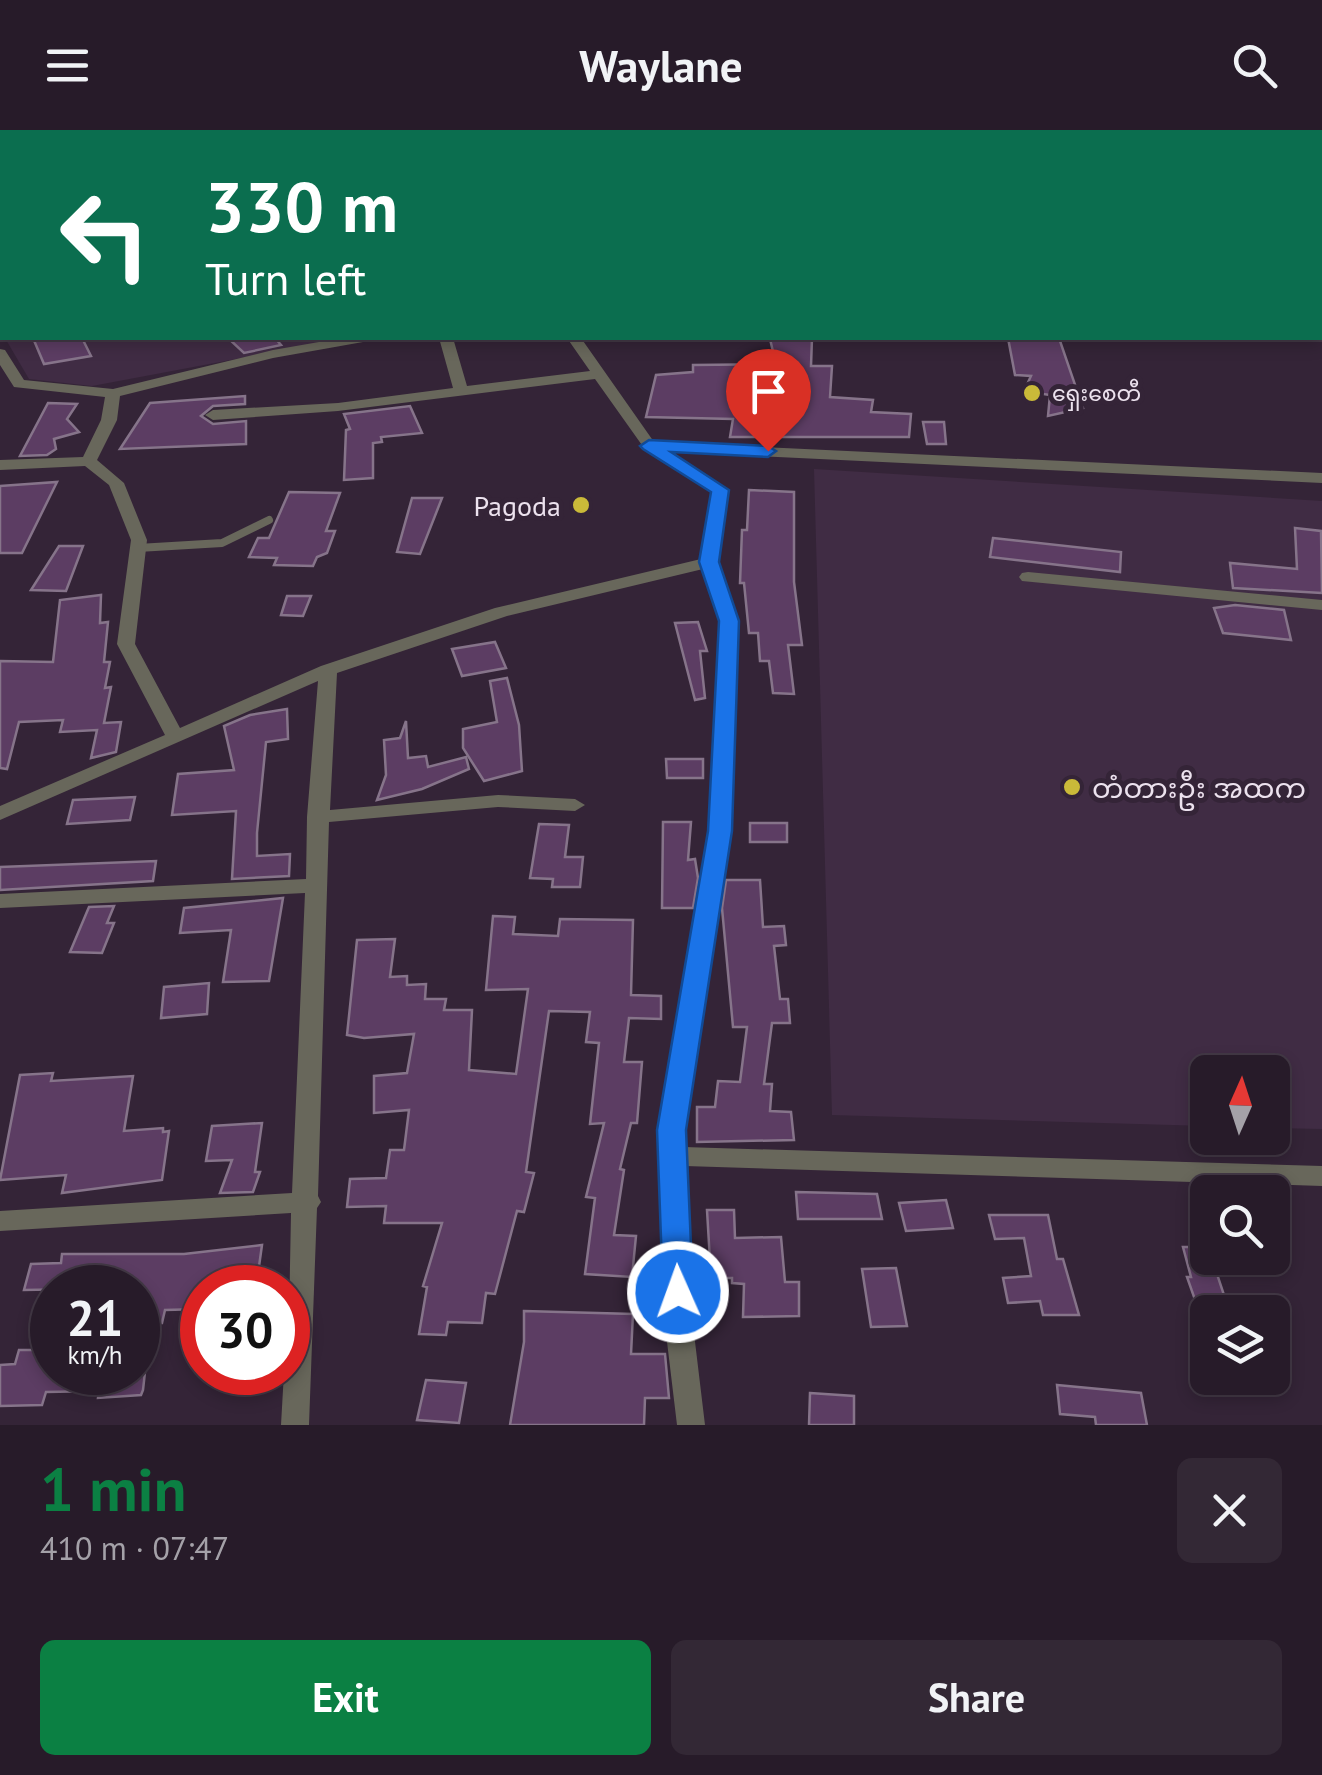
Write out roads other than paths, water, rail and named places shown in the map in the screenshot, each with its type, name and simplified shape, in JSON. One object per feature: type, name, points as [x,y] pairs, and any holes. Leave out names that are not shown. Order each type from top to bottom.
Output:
[{"type":"street","points":[[0,387],[19,384],[112,393],[273,354],[352,340]]},
{"type":"street","points":[[447,340],[462,393]]},
{"type":"street","points":[[575,340],[649,446],[720,490],[709,562],[729,621],[720,831],[672,1130],[679,1325],[692,1425]]},
{"type":"street","points":[[0,353],[19,384]]},
{"type":"street","points":[[214,415],[462,393],[599,374]]},
{"type":"street","points":[[89,461],[110,420],[112,393]]},
{"type":"street","points":[[649,446],[1322,478]]},
{"type":"street","points":[[0,465],[89,461],[116,483],[139,540],[126,644],[174,734]]},
{"type":"street","points":[[0,814],[174,734],[328,670],[501,612],[709,562]]},
{"type":"street","points":[[1028,576],[1322,606]]},
{"type":"street","points":[[294,1425],[308,1202],[313,886],[328,670]]},
{"type":"street","points":[[318,817],[498,801],[575,805]]},
{"type":"street","points":[[0,901],[313,886]]},
{"type":"street","points":[[673,1156],[1322,1176]]},
{"type":"street","points":[[0,1221],[308,1202]]},
{"type":"lane","points":[[138,548],[222,544],[269,520]]},
{"type":"place","name":"ရှေးစေတီ","points":[[1032,393]]},
{"type":"place","name":"Pagoda","points":[[581,505]]},
{"type":"place","name":"တံတားဦး အထက","points":[[1072,787]]}]
